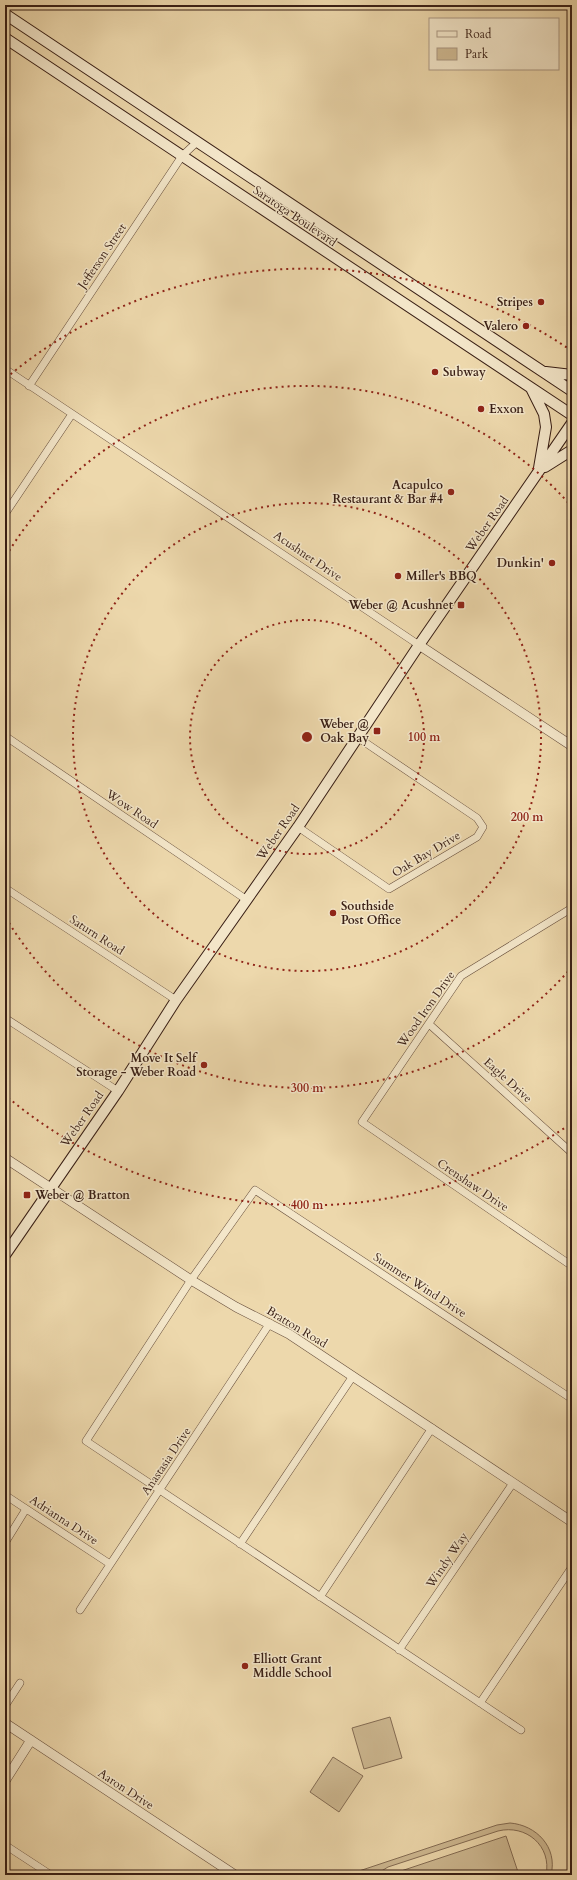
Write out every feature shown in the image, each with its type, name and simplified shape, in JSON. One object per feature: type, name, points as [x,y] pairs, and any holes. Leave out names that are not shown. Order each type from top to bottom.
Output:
[{"type":"main road","name":"Saratoga Boulevard","points":[[5,14],[572,391]]},
{"type":"main road","name":"Saratoga Boulevard","points":[[5,38],[572,415]]},
{"type":"main road","points":[[542,371],[555,374],[572,375]]},
{"type":"main road","points":[[531,388],[544,414],[546,427],[538,472]]},
{"type":"main road","name":"Weber Road","points":[[5,1255],[118,1091],[176,1000],[298,827],[419,644],[572,423]]},
{"type":"main road","points":[[538,472],[572,450]]},
{"type":"street","name":"Jefferson Street","points":[[29,386],[182,156],[197,142]]},
{"type":"street","name":"Acushnet Drive","points":[[5,369],[572,746]]},
{"type":"street","points":[[5,514],[72,414]]},
{"type":"street","name":"Wow Road","points":[[5,736],[247,900]]},
{"type":"street","name":"Oak Bay Drive","points":[[298,827],[389,889],[477,837],[483,827],[477,818],[358,737]]},
{"type":"street","name":"Saturn Road","points":[[5,888],[176,1000]]},
{"type":"street","name":"Wood Iron Drive","points":[[362,1122],[461,976],[572,908]]},
{"type":"street","points":[[5,1018],[118,1091]]},
{"type":"street","name":"Eagle Drive","points":[[429,1024],[572,1153]]},
{"type":"street","name":"Crenshaw Drive","points":[[362,1122],[572,1266]]},
{"type":"street","name":"Bratton Road","points":[[5,1158],[191,1280],[236,1307],[270,1323],[353,1376],[572,1522]]},
{"type":"street","name":"Summer Wind Drive","points":[[191,1280],[255,1190],[572,1399]]},
{"type":"street","points":[[191,1280],[86,1441],[521,1730]]},
{"type":"street","name":"Anastasia Drive","points":[[80,1610],[270,1323]]},
{"type":"street","points":[[240,1544],[353,1376]]},
{"type":"street","points":[[320,1597],[432,1428]]},
{"type":"street","name":"Windy Way","points":[[400,1650],[513,1483]]},
{"type":"street","name":"Adrianna Drive","points":[[5,1495],[110,1564]]},
{"type":"street","points":[[5,1543],[26,1509]]},
{"type":"street","points":[[480,1703],[572,1567]]},
{"type":"street","points":[[5,1706],[20,1683]]},
{"type":"street","name":"Aaron Drive","points":[[5,1723],[235,1875]]},
{"type":"street","points":[[5,1781],[31,1740]]},
{"type":"street","points":[[5,1845],[51,1875]]},
{"type":"green space","points":[[390,1717],[402,1758],[364,1769],[352,1728]]},
{"type":"green space","points":[[333,1757],[363,1776],[339,1812],[310,1792]]},
{"type":"green space","points":[[510,1823],[528,1828],[543,1839],[551,1855],[551,1875],[546,1875],[547,1864],[541,1846],[527,1834],[508,1830],[498,1831],[388,1867],[375,1875],[354,1875],[353,1873],[497,1825]]},
{"type":"green space","points":[[506,1836],[519,1875],[389,1875]]},
{"type":"place","name":"Stripes","points":[[541,302]]},
{"type":"place","name":"Valero","points":[[526,326]]},
{"type":"place","name":"Subway","points":[[435,372]]},
{"type":"place","name":"Exxon","points":[[481,409]]},
{"type":"place","name":"Acapulco Restaurant & Bar #4","points":[[451,492]]},
{"type":"place","name":"Dunkin'","points":[[552,563]]},
{"type":"place","name":"Miller's BBQ","points":[[398,576]]},
{"type":"place","name":"Weber @ Acushnet","points":[[461,605]]},
{"type":"place","name":"Weber @ Oak Bay","points":[[377,731]]},
{"type":"place","name":"Southside Post Office","points":[[333,913]]},
{"type":"place","name":"Move It Self Storage - Weber Road","points":[[204,1065]]},
{"type":"place","name":"Weber @ Bratton","points":[[27,1195]]},
{"type":"place","name":"Elliott Grant Middle School","points":[[245,1666]]}]
